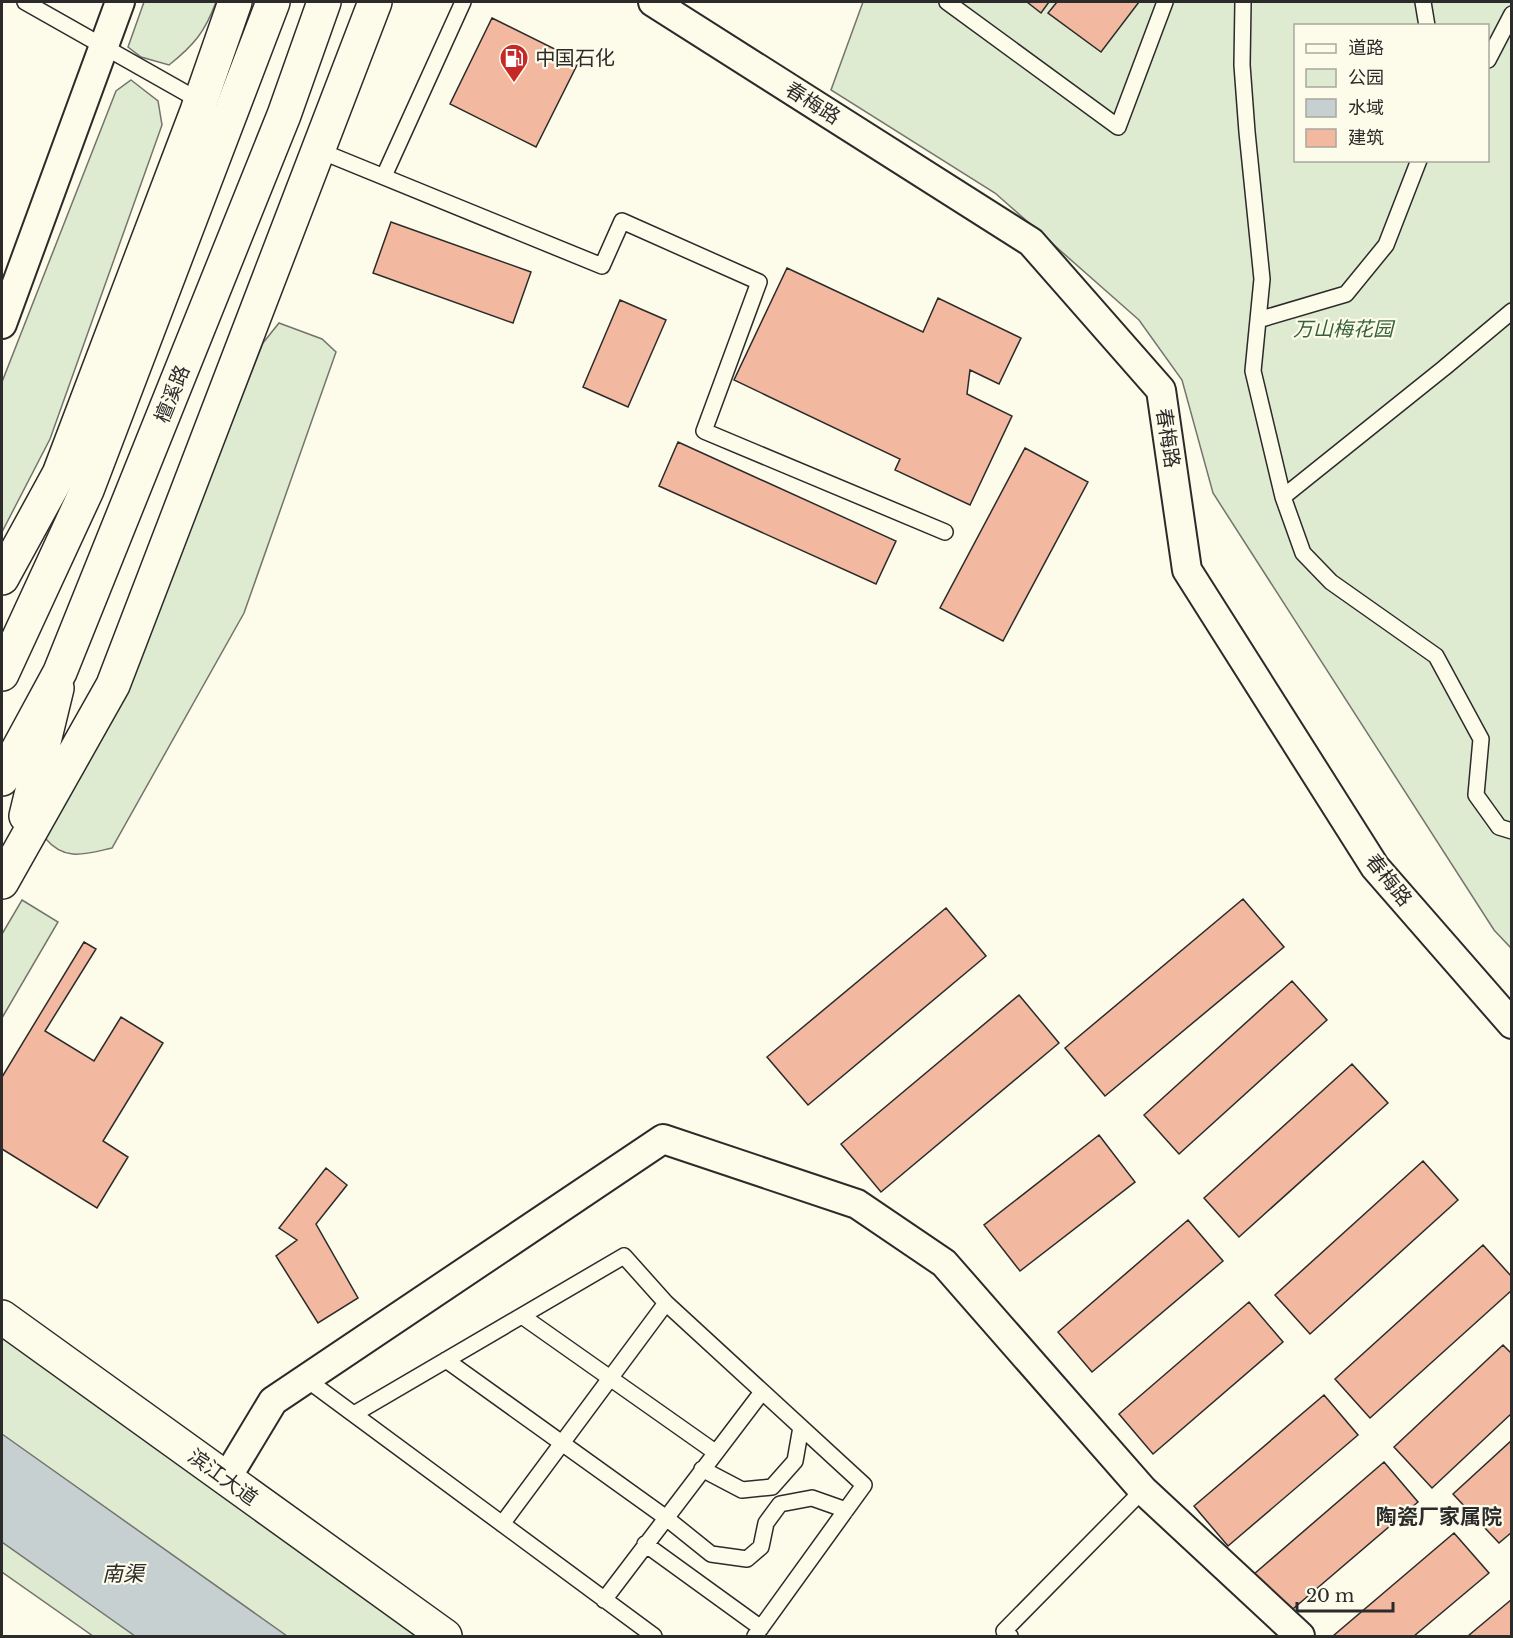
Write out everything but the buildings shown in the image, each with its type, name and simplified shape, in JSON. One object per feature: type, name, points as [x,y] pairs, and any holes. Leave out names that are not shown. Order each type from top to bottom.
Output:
[{"type":"street","points":[[2,324],[120,2]]},
{"type":"street","points":[[2,578],[59,474],[235,2]]},
{"type":"street","points":[[4,668],[87,490],[273,2]]},
{"type":"street","name":"檀溪路","points":[[2,779],[60,672],[284,115],[324,2]]},
{"type":"street","points":[[2,882],[112,685],[375,2]]},
{"type":"street","name":"春梅路","points":[[653,2],[1031,242],[1161,390],[1187,570],[1375,867],[1512,1024]]},
{"type":"street","points":[[236,234],[279,252]]},
{"type":"street","points":[[75,433],[106,442]]},
{"type":"street","points":[[18,853],[60,672]]},
{"type":"street","points":[[226,1479],[273,1401],[663,1139],[857,1204],[944,1263],[1143,1490],[1300,1636]]},
{"type":"street","name":"滨江大道","points":[[2,1317],[445,1636]]},
{"type":"lane","points":[[25,2],[200,101]]},
{"type":"lane","points":[[384,176],[463,2]]},
{"type":"lane","points":[[947,2],[1118,127],[1166,2]]},
{"type":"lane","points":[[1243,2],[1242,65],[1246,132],[1262,279],[1253,371],[1283,496],[1303,553],[1330,582],[1436,656],[1481,739],[1476,795],[1499,827],[1512,831]]},
{"type":"lane","points":[[1423,2],[1427,24]]},
{"type":"lane","points":[[1489,58],[1512,14]]},
{"type":"lane","points":[[318,150],[602,266],[622,221],[759,282],[704,431],[945,532]]},
{"type":"lane","points":[[1258,320],[1346,294],[1386,245],[1418,162]]},
{"type":"lane","points":[[1283,496],[1512,311]]},
{"type":"lane","points":[[354,1414],[624,1256],[666,1303],[864,1485],[758,1632],[645,1544]]},
{"type":"lane","points":[[502,1524],[666,1303]]},
{"type":"lane","points":[[522,1316],[715,1452]]},
{"type":"lane","points":[[446,1360],[665,1517],[711,1554],[747,1560],[761,1547],[766,1522],[780,1504],[812,1498],[846,1510]]},
{"type":"lane","points":[[306,1379],[654,1636]]},
{"type":"lane","points":[[604,1600],[762,1392]]},
{"type":"lane","points":[[702,1469],[742,1490],[772,1487],[795,1461],[801,1427]]},
{"type":"lane","points":[[1010,1636],[1004,1631],[1143,1490]]},
{"type":"green space","points":[[144,2],[216,2],[208,22],[198,37],[169,65],[141,57],[128,47]]},
{"type":"green space","name":"万山梅花园","points":[[863,2],[1511,2],[1511,948],[1494,930],[1213,493],[1182,380],[1139,320],[995,193],[831,90]]},
{"type":"green space","points":[[131,80],[158,101],[162,125],[50,439],[2,532],[2,382],[116,91]]},
{"type":"green space","points":[[279,323],[322,339],[336,352],[244,613],[112,848],[84,854],[60,851],[45,838],[129,682],[263,343]]},
{"type":"green space","points":[[22,900],[58,922],[2,1018],[2,934]]},
{"type":"green space","points":[[2,1317],[445,1636],[93,1636],[2,1572]]},
{"type":"water","name":"南渠","points":[[2,1434],[287,1636],[135,1636],[2,1542]]},
{"type":"place","name":"中国石化","points":[[514,84]]},
{"type":"district","name":"陶瓷厂家属院","points":[[1439,1517]]}]
